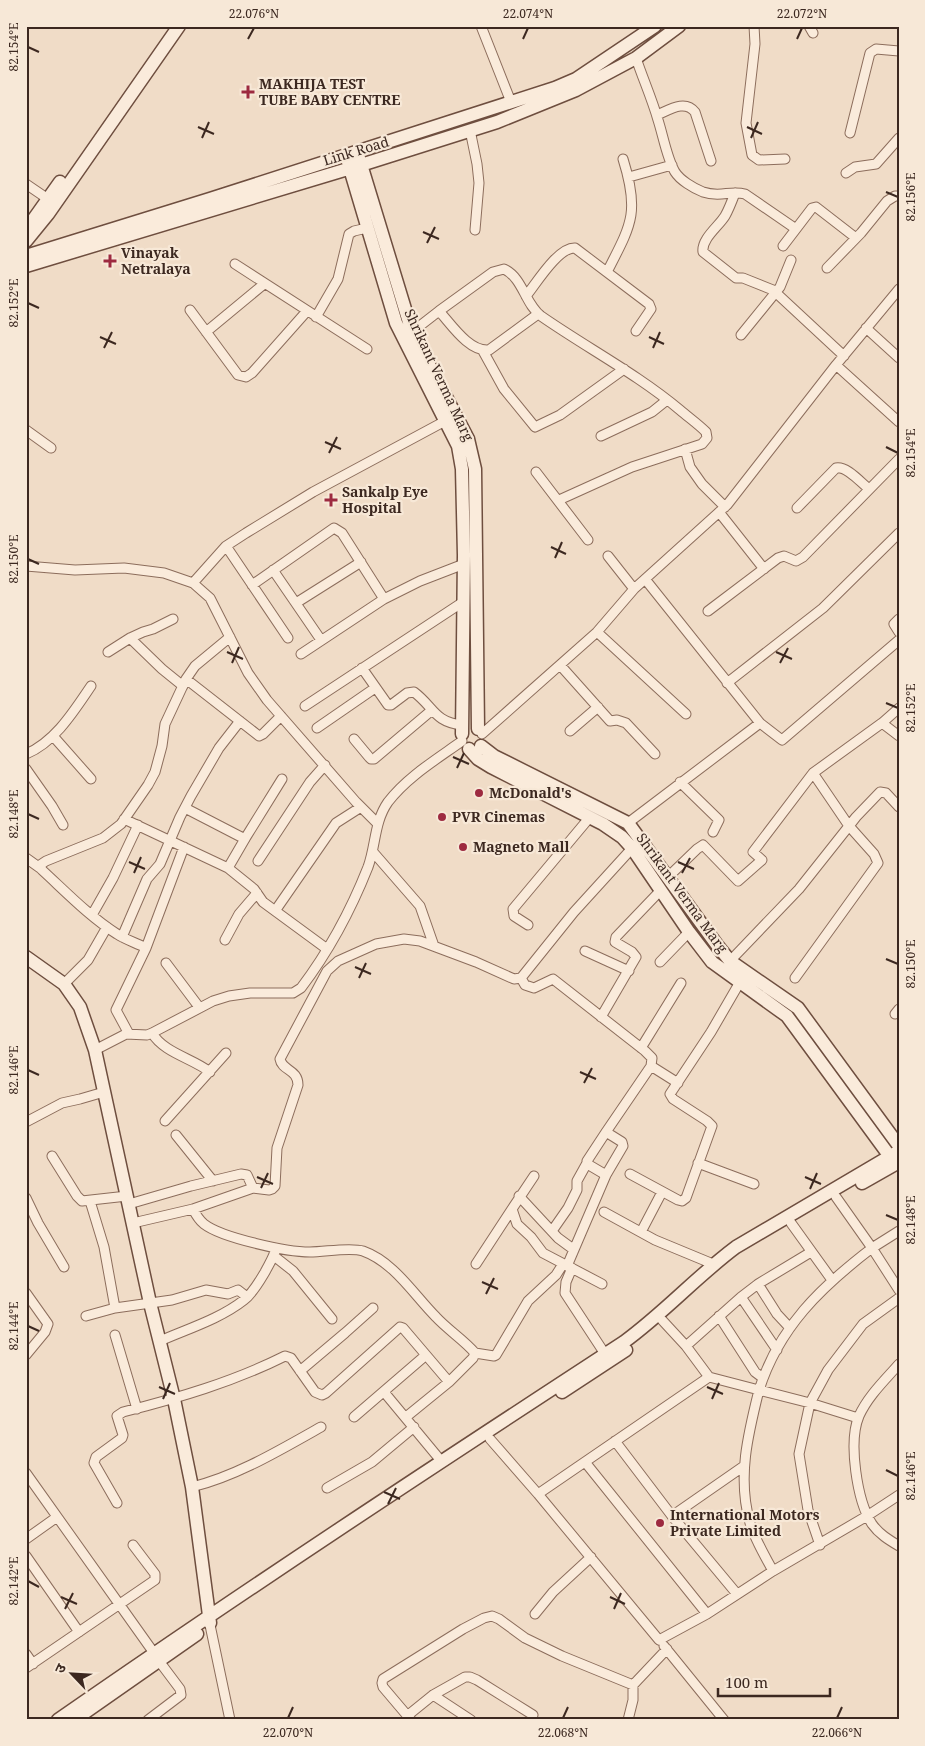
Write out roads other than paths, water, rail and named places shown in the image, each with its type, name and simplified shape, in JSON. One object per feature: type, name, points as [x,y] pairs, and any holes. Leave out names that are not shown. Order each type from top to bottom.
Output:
[{"type":"street","points":[[26,229],[172,26]]},
{"type":"street","points":[[26,240],[48,214],[179,26]]},
{"type":"street","points":[[481,26],[511,102]]},
{"type":"street","name":"Link Road","points":[[26,266],[355,167],[497,122],[576,90],[636,58],[679,26]]},
{"type":"street","points":[[754,26],[756,35],[746,123],[752,156],[759,160],[785,159]]},
{"type":"street","name":"Link Road","points":[[26,256],[555,88],[576,79],[650,28]]},
{"type":"street","points":[[850,133],[870,53],[876,50],[899,51]]},
{"type":"street","points":[[636,58],[672,165],[679,177],[700,191],[719,196],[735,193],[749,196],[796,229]]},
{"type":"street","points":[[657,116],[681,105],[691,108],[695,112],[710,161]]},
{"type":"street","points":[[470,130],[479,183],[475,230]]},
{"type":"street","points":[[846,173],[855,167],[876,164],[899,138]]},
{"type":"street","name":"Shrikant Verma Marg","points":[[352,153],[367,228],[396,322],[447,420],[458,446],[462,469],[463,602],[471,737],[478,759],[590,817],[636,844],[668,877],[730,960],[798,1008],[899,1146]]},
{"type":"street","points":[[606,272],[625,236],[632,218],[633,207],[629,177],[623,159]]},
{"type":"street","points":[[629,177],[672,165]]},
{"type":"street","name":"Shrikant Verma Marg","points":[[355,167],[412,332],[468,439],[475,469],[471,737]]},
{"type":"street","points":[[26,184],[48,199]]},
{"type":"street","points":[[735,193],[725,216],[705,242],[702,249],[703,252],[736,278],[743,278],[776,292],[844,356]]},
{"type":"street","points":[[827,268],[856,238],[887,201],[895,196],[899,196]]},
{"type":"street","points":[[783,246],[812,208],[816,207],[856,238]]},
{"type":"street","points":[[316,317],[338,279],[350,234],[367,228]]},
{"type":"street","points":[[526,296],[549,265],[569,248],[574,248],[651,307],[650,313],[636,331]]},
{"type":"street","points":[[741,335],[780,287],[791,260]]},
{"type":"street","points":[[234,264],[367,349]]},
{"type":"street","points":[[412,332],[439,310],[499,270],[504,269],[511,273],[538,314],[582,344],[624,369],[668,400],[706,432],[707,438],[702,444],[632,466],[559,500]]},
{"type":"street","points":[[206,332],[264,284]]},
{"type":"street","points":[[95,1050],[129,1034],[152,1033],[199,1007],[229,996],[297,991],[310,976],[340,928],[354,901],[373,852],[378,823],[388,803],[399,790],[471,737],[597,632],[634,589],[722,510],[836,365],[899,289]]},
{"type":"street","points":[[190,310],[238,375],[246,377],[252,373],[307,311]]},
{"type":"street","points":[[439,310],[473,347],[483,350],[489,350],[538,314]]},
{"type":"street","points":[[866,328],[899,358]]},
{"type":"street","points":[[483,350],[504,389],[535,427],[560,415],[624,369]]},
{"type":"street","points":[[836,365],[899,422]]},
{"type":"street","points":[[601,436],[652,412],[668,400]]},
{"type":"street","points":[[193,583],[226,546],[313,492],[447,420]]},
{"type":"street","points":[[26,430],[50,448]]},
{"type":"street","points":[[685,448],[690,467],[764,569]]},
{"type":"street","points":[[708,612],[781,556],[792,561],[798,560],[899,459]]},
{"type":"street","points":[[797,508],[836,468],[845,469],[869,489]]},
{"type":"street","points":[[536,472],[588,540]]},
{"type":"street","points":[[252,585],[334,528],[342,533],[384,599]]},
{"type":"street","points":[[727,683],[823,608],[899,533]]},
{"type":"street","points":[[226,546],[288,638]]},
{"type":"street","points":[[608,556],[634,589]]},
{"type":"street","points":[[296,604],[361,562]]},
{"type":"street","points":[[301,654],[384,599],[420,581],[464,564]]},
{"type":"street","points":[[26,566],[75,570],[124,568],[164,573],[193,583],[210,598],[248,673],[281,716],[361,807],[378,823]]},
{"type":"street","points":[[273,570],[321,640]]},
{"type":"street","points":[[645,579],[760,723],[782,740],[899,640]]},
{"type":"street","points":[[305,706],[463,602]]},
{"type":"street","points":[[108,652],[130,638],[173,619]]},
{"type":"street","points":[[899,619],[894,624],[899,632]]},
{"type":"street","points":[[597,632],[686,714]]},
{"type":"street","points":[[40,868],[42,863],[103,838],[112,832],[124,819],[155,772],[165,724],[184,682],[195,666],[230,637]]},
{"type":"street","points":[[130,638],[162,669],[184,682],[259,736],[281,716]]},
{"type":"street","points":[[560,664],[610,721],[617,720],[626,723],[655,754]]},
{"type":"street","points":[[362,668],[388,705],[411,692],[418,695],[447,722],[471,737]]},
{"type":"street","points":[[26,754],[43,746],[53,736],[91,686]]},
{"type":"street","points":[[318,728],[375,688]]},
{"type":"street","points":[[570,731],[598,707]]},
{"type":"street","points":[[668,877],[697,848],[703,845],[738,881],[762,860],[753,852],[813,773],[899,708]]},
{"type":"street","points":[[354,739],[371,759],[374,759],[432,710]]},
{"type":"street","points":[[122,937],[147,879],[160,864],[184,808],[205,771],[240,721]]},
{"type":"street","points":[[882,722],[899,736]]},
{"type":"street","points":[[628,823],[760,723]]},
{"type":"street","points":[[53,736],[91,780]]},
{"type":"street","name":"Shrikant Verma Marg","points":[[471,737],[494,756],[628,823],[636,844],[660,891],[712,962],[788,1016],[895,1158]]},
{"type":"street","points":[[258,861],[324,764]]},
{"type":"street","points":[[26,769],[63,825]]},
{"type":"street","points":[[795,978],[878,863],[874,854],[849,826],[813,773]]},
{"type":"street","points":[[228,868],[282,779]]},
{"type":"street","points":[[680,782],[719,820],[713,832]]},
{"type":"street","points":[[730,960],[799,889],[856,817],[880,792],[886,793],[899,807]]},
{"type":"street","points":[[275,911],[336,823],[361,807]]},
{"type":"street","points":[[184,808],[245,839]]},
{"type":"street","points":[[528,925],[514,916],[513,909],[590,817]]},
{"type":"street","points":[[124,819],[228,868],[257,893],[263,902],[327,949]]},
{"type":"street","points":[[92,915],[113,878],[138,825]]},
{"type":"street","points":[[133,1223],[192,1209],[253,1188],[268,1190],[275,1186],[276,1156],[280,1138],[298,1085],[295,1074],[282,1064],[280,1059],[332,965],[376,944],[404,939],[420,941],[434,946],[476,962],[510,978],[521,978],[574,912],[636,844]]},
{"type":"street","points":[[129,1034],[116,1010],[146,948],[184,847]]},
{"type":"street","points":[[373,852],[420,906],[434,946]]},
{"type":"street","points":[[26,858],[107,927],[122,937],[146,948]]},
{"type":"street","points":[[601,1017],[635,960],[634,954],[618,945],[615,940],[660,891]]},
{"type":"street","points":[[225,940],[239,914],[257,893]]},
{"type":"street","points":[[64,984],[88,960],[107,927]]},
{"type":"street","points":[[660,962],[689,932]]},
{"type":"street","points":[[585,951],[629,971]]},
{"type":"street","points":[[26,957],[64,984],[80,1007],[95,1050],[150,1303],[174,1399],[192,1488],[210,1621],[230,1720]]},
{"type":"street","points":[[166,963],[199,1007]]},
{"type":"street","points":[[521,978],[525,985],[534,988],[553,979],[652,1058],[652,1066],[588,1159],[578,1180],[577,1190],[568,1208],[552,1231]]},
{"type":"street","points":[[630,1174],[678,1200],[684,1200],[712,1126],[707,1120],[670,1097],[670,1094],[721,1016],[740,982]]},
{"type":"street","points":[[641,1048],[681,983]]},
{"type":"street","points":[[152,1033],[165,1047],[191,1059],[210,1072]]},
{"type":"street","points":[[164,1121],[226,1053]]},
{"type":"street","points":[[652,1066],[678,1083]]},
{"type":"street","points":[[26,1122],[62,1103],[104,1092]]},
{"type":"street","points":[[605,1354],[565,1294],[567,1266],[573,1249],[606,1175],[624,1146],[622,1142],[606,1132]]},
{"type":"street","points":[[176,1135],[213,1181]]},
{"type":"street","points":[[52,1156],[82,1201],[128,1200],[244,1174],[249,1178],[253,1188]]},
{"type":"street","points":[[210,1621],[610,1362],[644,1338],[719,1269],[767,1236],[836,1197],[895,1158]]},
{"type":"street","points":[[58,1720],[157,1657],[517,1411],[605,1354],[642,1328],[713,1264],[736,1246],[895,1158]]},
{"type":"street","points":[[587,1163],[606,1175]]},
{"type":"street","points":[[698,1163],[754,1184]]},
{"type":"street","points":[[476,1264],[519,1196],[534,1176]]},
{"type":"street","points":[[641,1232],[662,1192]]},
{"type":"street","points":[[519,1196],[564,1244],[573,1249]]},
{"type":"street","points":[[836,1197],[899,1290]]},
{"type":"street","points":[[26,1198],[38,1223],[64,1266]]},
{"type":"street","points":[[90,1201],[104,1247],[115,1308]]},
{"type":"street","points":[[192,1209],[203,1224],[275,1252],[355,1250],[368,1253],[390,1268],[437,1318],[475,1353],[494,1356],[528,1301],[567,1266]]},
{"type":"street","points":[[512,1209],[517,1224],[531,1237],[543,1254],[602,1284]]},
{"type":"street","points":[[604,1212],[669,1246],[713,1264]]},
{"type":"street","points":[[791,1223],[832,1280]]},
{"type":"street","points":[[773,1571],[758,1543],[750,1523],[746,1505],[744,1466],[748,1432],[763,1378],[790,1328],[812,1299],[832,1280],[872,1248],[899,1231]]},
{"type":"street","points":[[160,1341],[230,1309],[247,1297],[256,1286],[275,1252]]},
{"type":"street","points":[[275,1252],[332,1319]]},
{"type":"street","points":[[686,1346],[758,1284],[811,1252]]},
{"type":"street","points":[[758,1284],[790,1328]]},
{"type":"street","points":[[86,1316],[115,1308],[172,1300],[206,1290],[228,1294],[238,1290],[247,1297]]},
{"type":"street","points":[[26,1293],[48,1324],[45,1332],[26,1355]]},
{"type":"street","points":[[741,1297],[777,1350]]},
{"type":"street","points":[[820,1545],[808,1510],[799,1454],[810,1403],[828,1370],[863,1324],[899,1298]]},
{"type":"street","points":[[300,1370],[373,1308]]},
{"type":"street","points":[[719,1316],[755,1372],[763,1378]]},
{"type":"street","points":[[662,1320],[686,1346],[709,1377],[810,1403],[858,1418]]},
{"type":"street","points":[[117,1503],[95,1467],[94,1460],[122,1438],[123,1435],[117,1420],[119,1414],[174,1399],[238,1377],[285,1356],[291,1358],[316,1392],[322,1395],[400,1327],[403,1328],[449,1382]]},
{"type":"street","points":[[116,1336],[137,1409]]},
{"type":"street","points":[[406,1417],[449,1382],[473,1358],[475,1353]]},
{"type":"street","points":[[354,1417],[426,1356]]},
{"type":"street","points":[[899,1364],[865,1405],[858,1418],[854,1439],[856,1478],[867,1516],[883,1535],[899,1546]]},
{"type":"street","points":[[538,1494],[709,1377]]},
{"type":"street","points":[[384,1392],[442,1462]]},
{"type":"street","points":[[192,1488],[216,1480],[280,1451],[321,1427]]},
{"type":"street","points":[[327,1488],[372,1462],[414,1427]]},
{"type":"street","points":[[490,1439],[660,1640],[724,1720]]},
{"type":"street","points":[[615,1441],[672,1516],[737,1594]]},
{"type":"street","points":[[585,1462],[707,1614]]},
{"type":"street","points":[[672,1516],[744,1466]]},
{"type":"street","points":[[28,1478],[180,1689],[181,1695],[148,1720]]},
{"type":"street","points":[[660,1640],[707,1614],[773,1571],[820,1545],[899,1495]]},
{"type":"street","points":[[26,1539],[57,1517]]},
{"type":"street","points":[[26,1654],[30,1666],[152,1583],[156,1577],[133,1545]]},
{"type":"street","points":[[26,1556],[79,1632]]},
{"type":"street","points":[[535,1614],[553,1592],[590,1557]]},
{"type":"street","points":[[533,1715],[470,1677],[459,1679],[433,1695],[409,1718],[383,1687],[382,1683],[383,1679],[463,1629],[492,1616],[526,1638],[562,1656],[634,1685]]},
{"type":"street","points":[[628,1720],[633,1700],[634,1685],[667,1649]]},
{"type":"street","points":[[74,1720],[157,1657]]},
{"type":"street","points":[[433,1695],[471,1720]]},
{"type":"place","name":"MAKHIJA TEST TUBE BABY CENTRE","points":[[248,92]]},
{"type":"place","name":"Vinayak Netralaya","points":[[110,261]]},
{"type":"place","name":"Sankalp Eye Hospital","points":[[331,500]]},
{"type":"place","name":"McDonald's","points":[[479,793]]},
{"type":"place","name":"PVR Cinemas","points":[[442,817]]},
{"type":"place","name":"Magneto Mall","points":[[463,847]]},
{"type":"place","name":"International Motors Private Limited","points":[[660,1523]]}]
